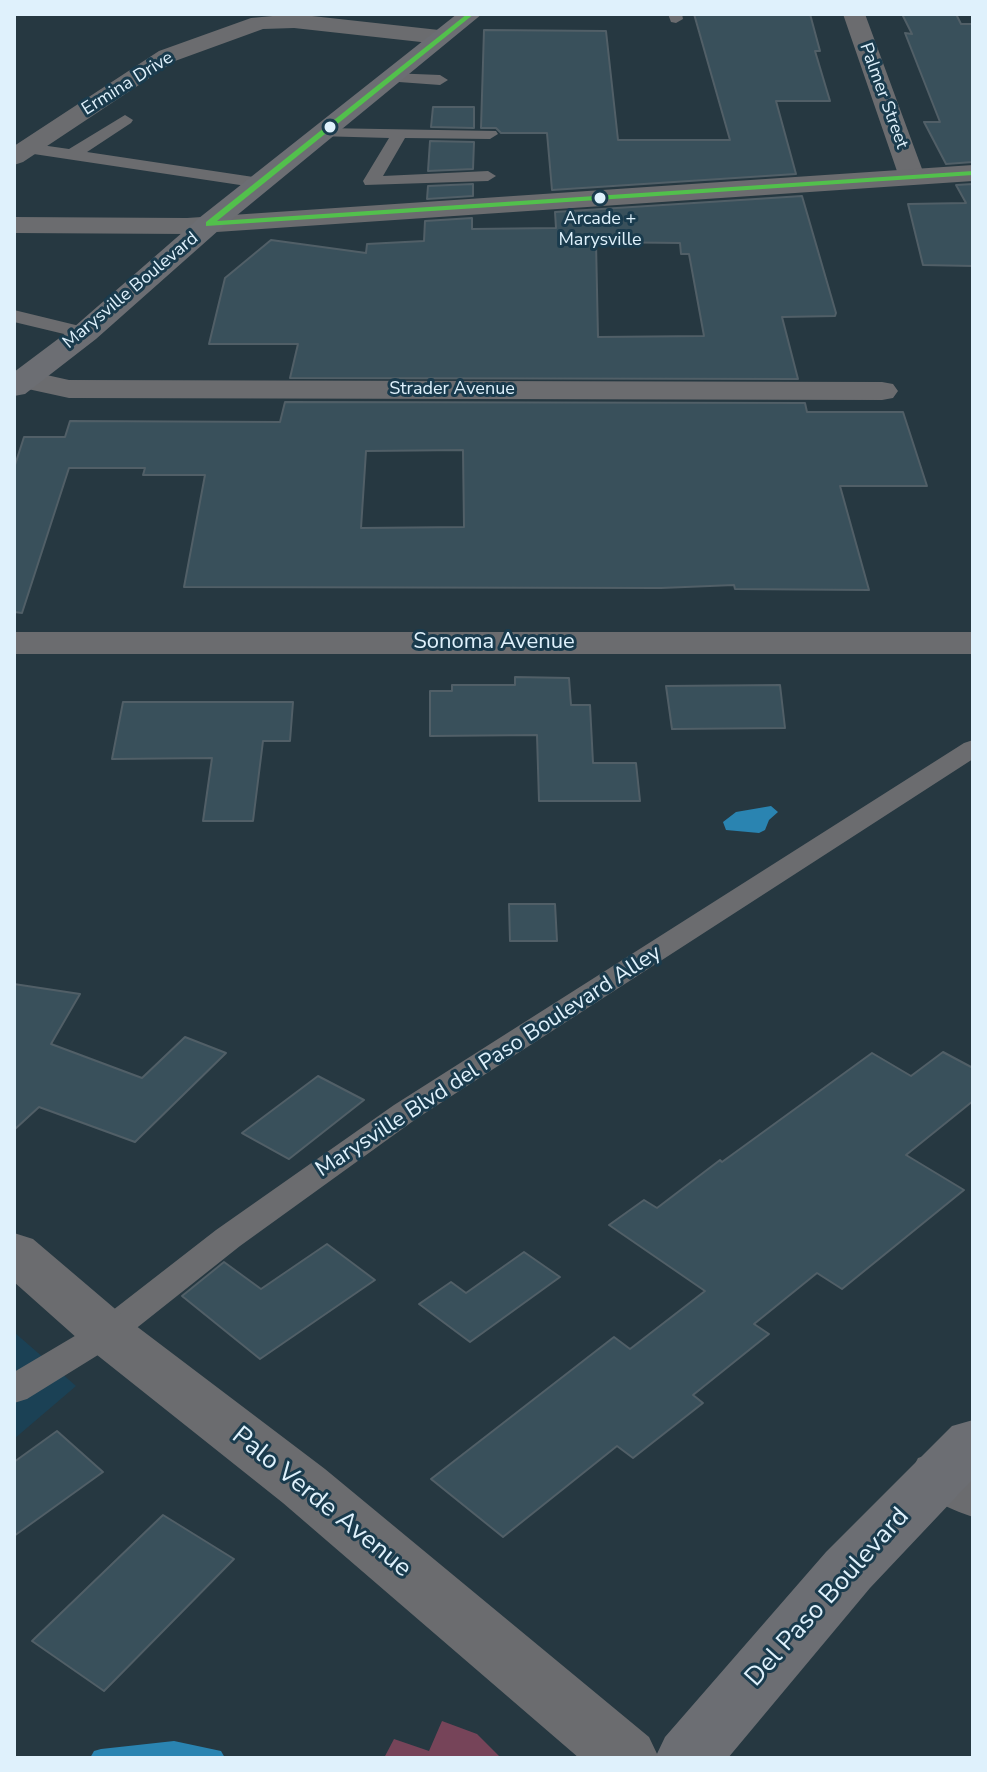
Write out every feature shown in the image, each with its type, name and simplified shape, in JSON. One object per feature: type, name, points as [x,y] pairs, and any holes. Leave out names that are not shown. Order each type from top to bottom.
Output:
[{"type":"main road","name":"Marysville Boulevard","points":[[19,383],[85,333],[209,224],[471,14]]},
{"type":"main road","name":"Del Paso Boulevard","points":[[688,1758],[848,1570],[962,1470]]},
{"type":"street","name":"Palmer Street","points":[[854,14],[912,177]]},
{"type":"street","name":"Ermina Drive","points":[[20,152],[167,56],[259,23],[294,21],[439,37]]},
{"type":"street","points":[[14,225],[113,228],[209,224],[973,173]]},
{"type":"street","name":"Strader Avenue","points":[[19,383],[69,389],[882,391]]},
{"type":"street","name":"Sonoma Avenue","points":[[14,643],[973,643]]},
{"type":"street","name":"Palo Verde Avenue","points":[[14,1252],[107,1333],[304,1486],[626,1758]]},
{"type":"lane","points":[[390,78],[440,80]]},
{"type":"lane","points":[[72,155],[125,120]]},
{"type":"lane","points":[[323,133],[490,134]]},
{"type":"lane","points":[[400,133],[371,181],[488,176]]},
{"type":"lane","points":[[20,152],[72,155],[260,183]]},
{"type":"lane","points":[[14,316],[85,333]]},
{"type":"lane","name":"Marysville Blvd del Paso Boulevard Alley","points":[[14,1389],[107,1333],[228,1238],[405,1112],[973,748]]},
{"type":"shaded area","points":[[14,1332],[76,1386],[14,1439]]},
{"type":"shaded area","points":[[442,1721],[477,1734],[501,1758],[384,1758],[394,1739],[429,1751]]},
{"type":"water","points":[[771,806],[778,812],[769,820],[765,830],[759,833],[726,830],[723,822],[736,812]]},
{"type":"building","points":[[694,14],[810,14],[820,51],[815,51],[830,101],[776,101],[796,174],[552,190],[547,133],[501,133],[496,128],[481,128],[484,30],[606,31],[618,140],[730,140]]},
{"type":"building","points":[[902,14],[956,14],[961,24],[973,24],[973,162],[946,164],[924,122],[940,122],[905,33],[912,34]]},
{"type":"building","points":[[433,107],[474,107],[474,128],[431,127]]},
{"type":"building","points":[[430,141],[474,142],[473,169],[428,171]]},
{"type":"building","points":[[473,184],[473,196],[427,199],[428,186]]},
{"type":"building","points":[[973,184],[973,266],[923,265],[908,204],[966,203],[956,185]]},
{"type":"building","points":[[802,196],[835,316],[782,317],[798,379],[290,378],[298,344],[209,344],[225,278],[271,240],[366,253],[367,244],[424,241],[425,221],[472,218],[472,229],[556,228],[555,212]],"holes":[[[596,242],[680,243],[681,254],[689,254],[704,336],[598,337]]]},
{"type":"building","points":[[285,402],[805,403],[807,412],[903,412],[927,486],[840,486],[869,590],[735,589],[734,585],[661,588],[184,587],[205,475],[143,475],[145,468],[69,468],[22,613],[14,612],[14,468],[24,437],[65,437],[70,421],[280,422]],"holes":[[[463,450],[464,527],[361,528],[366,451]]]},
{"type":"building","points":[[515,677],[569,678],[571,705],[590,705],[593,763],[636,763],[640,801],[539,801],[537,735],[430,736],[430,691],[452,691],[452,685],[515,685]]},
{"type":"building","points":[[780,685],[785,728],[672,729],[666,686]]},
{"type":"building","points":[[123,702],[293,702],[290,741],[263,741],[253,821],[203,821],[212,758],[112,759]]},
{"type":"building","points":[[509,904],[555,904],[557,941],[510,941]]},
{"type":"building","points":[[14,984],[80,994],[51,1044],[142,1078],[185,1037],[226,1053],[135,1142],[39,1107],[14,1130]]},
{"type":"building","points":[[943,1052],[973,1068],[973,1101],[906,1155],[964,1190],[842,1289],[817,1273],[754,1324],[769,1334],[693,1395],[703,1403],[633,1458],[617,1446],[503,1537],[431,1479],[614,1337],[630,1349],[705,1291],[609,1225],[644,1200],[657,1208],[872,1053],[911,1076]]},
{"type":"building","points":[[318,1076],[364,1100],[289,1159],[242,1133]]},
{"type":"building","points":[[327,1244],[375,1280],[260,1359],[182,1296],[224,1262],[261,1289]]},
{"type":"building","points":[[524,1252],[560,1277],[470,1342],[419,1304],[451,1282],[466,1293]]},
{"type":"building","points":[[57,1431],[103,1472],[14,1536],[14,1462]]},
{"type":"building","points":[[163,1515],[234,1559],[104,1691],[32,1641]]},
{"type":"waterway","points":[[101,1758],[174,1750],[214,1758]]},
{"type":"transit line","points":[[209,224],[471,14]]},
{"type":"transit line","points":[[209,224],[973,173]]},
{"type":"place","name":"Arcade + Marysville","points":[[600,198]]}]
